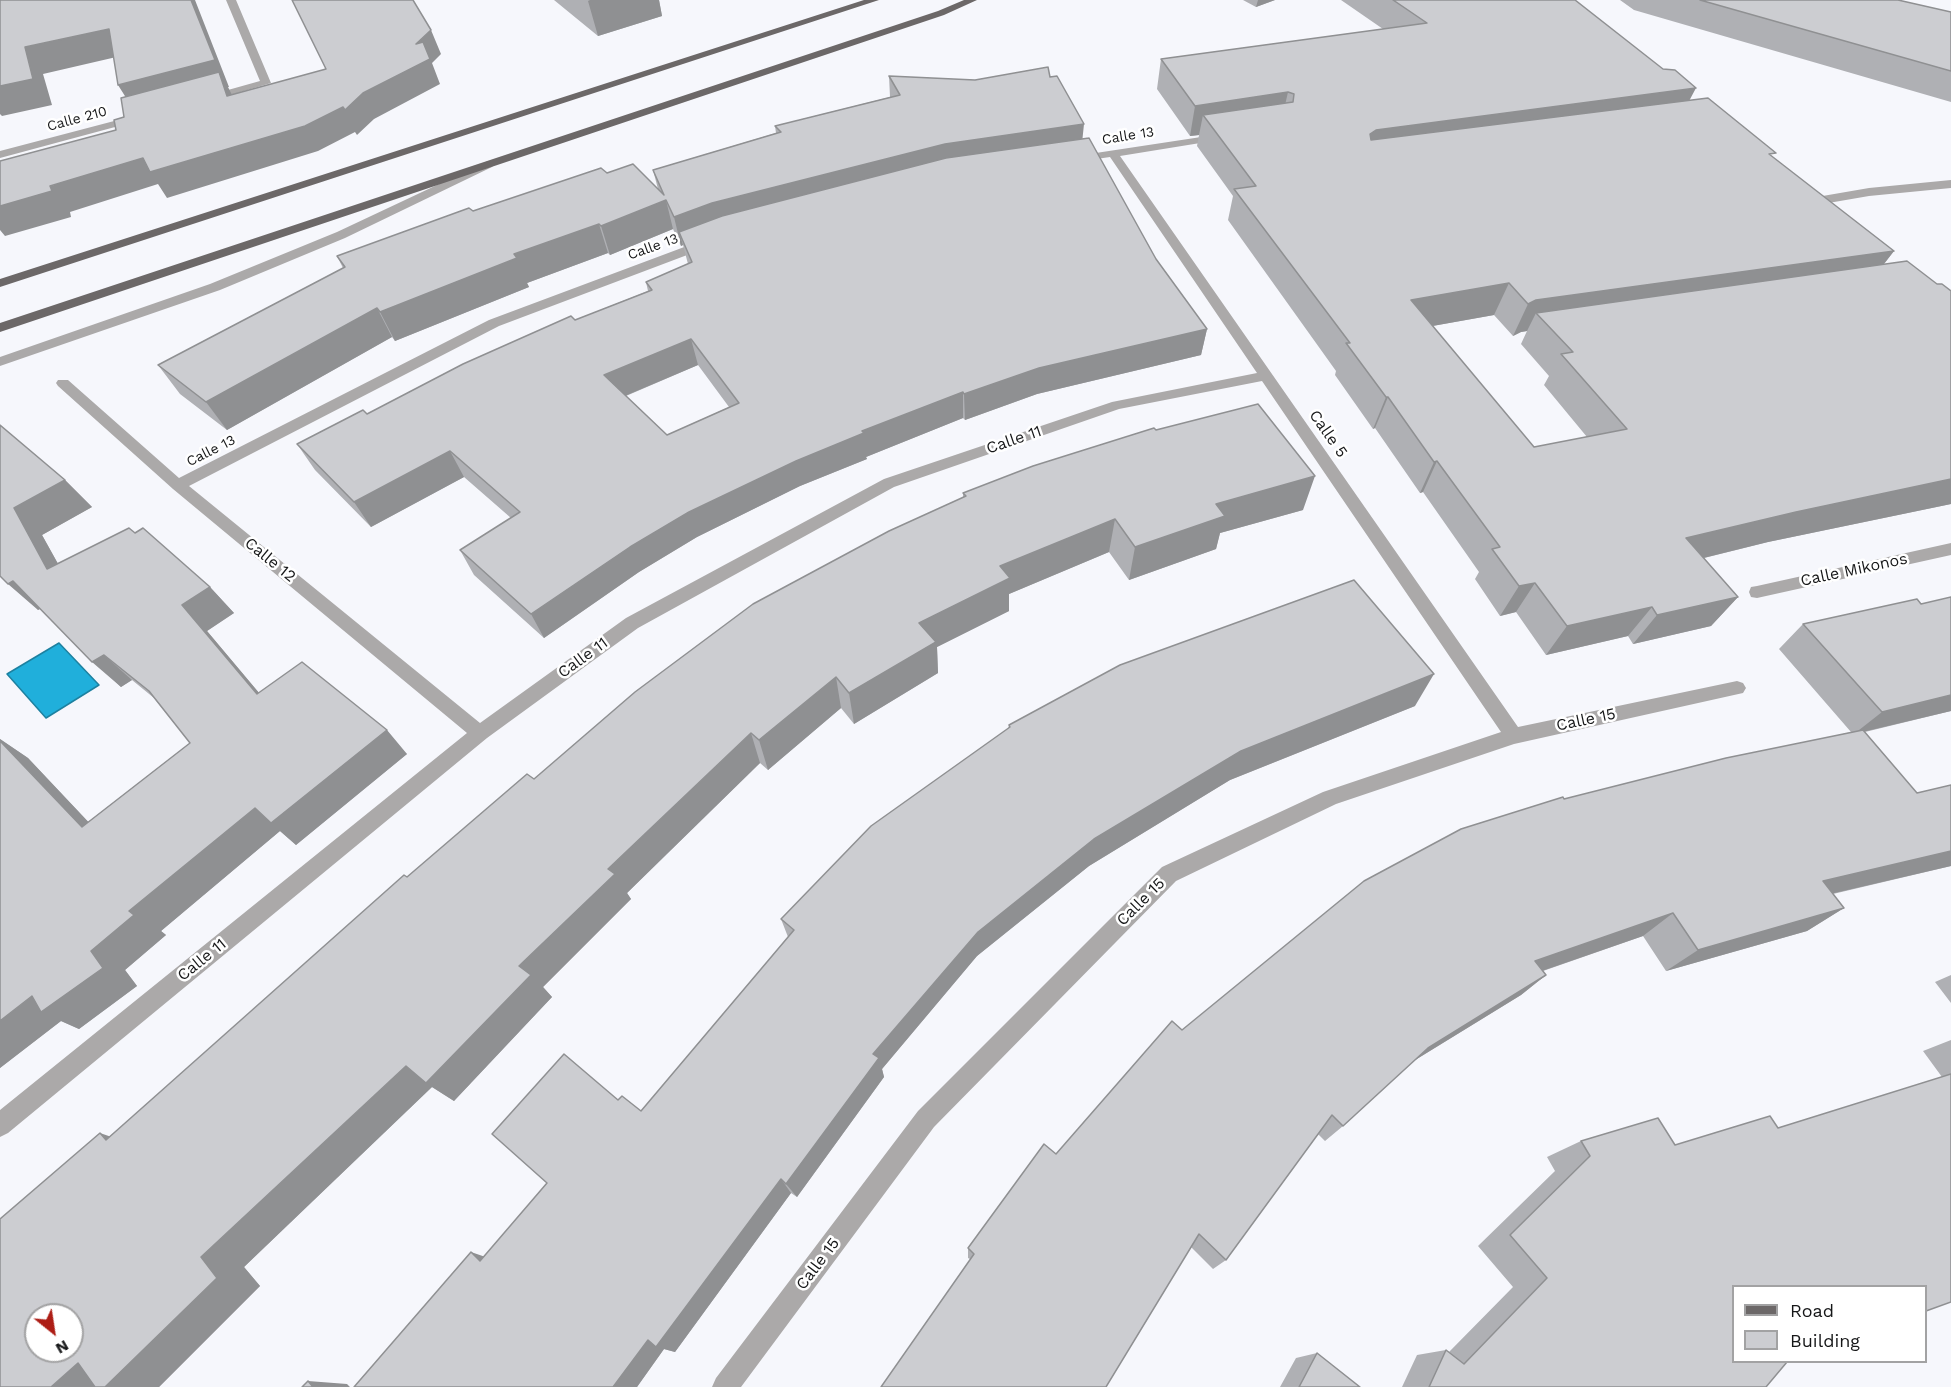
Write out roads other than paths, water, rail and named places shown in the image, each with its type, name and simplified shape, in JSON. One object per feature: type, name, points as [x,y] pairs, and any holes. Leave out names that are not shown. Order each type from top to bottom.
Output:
[{"type":"main road","points":[[0,283],[874,0]]},
{"type":"main road","points":[[0,328],[930,17],[972,0]]},
{"type":"street","points":[[196,102],[266,83],[231,0]]},
{"type":"street","name":"Calle 210","points":[[0,155],[150,114]]},
{"type":"street","name":"Calle 13","points":[[1058,162],[1236,135]]},
{"type":"street","name":"Calle 5","points":[[1113,154],[1514,736]]},
{"type":"street","points":[[0,362],[214,287],[341,235],[488,165]]},
{"type":"street","points":[[1811,202],[1869,192],[1951,184]]},
{"type":"street","name":"Calle 13","points":[[178,485],[494,322],[723,237]]},
{"type":"street","name":"Calle 11","points":[[0,1125],[480,734],[632,622],[889,483],[1117,405],[1266,376]]},
{"type":"street","name":"Calle 12","points":[[63,383],[178,485],[480,734]]},
{"type":"street","name":"Calle Mikonos","points":[[1757,592],[1951,549]]},
{"type":"street","name":"Calle 15","points":[[725,1387],[926,1119],[1169,874],[1330,798],[1514,736],[1737,688]]},
{"type":"water","points":[[59,643],[99,685],[46,718],[7,674]]}]
